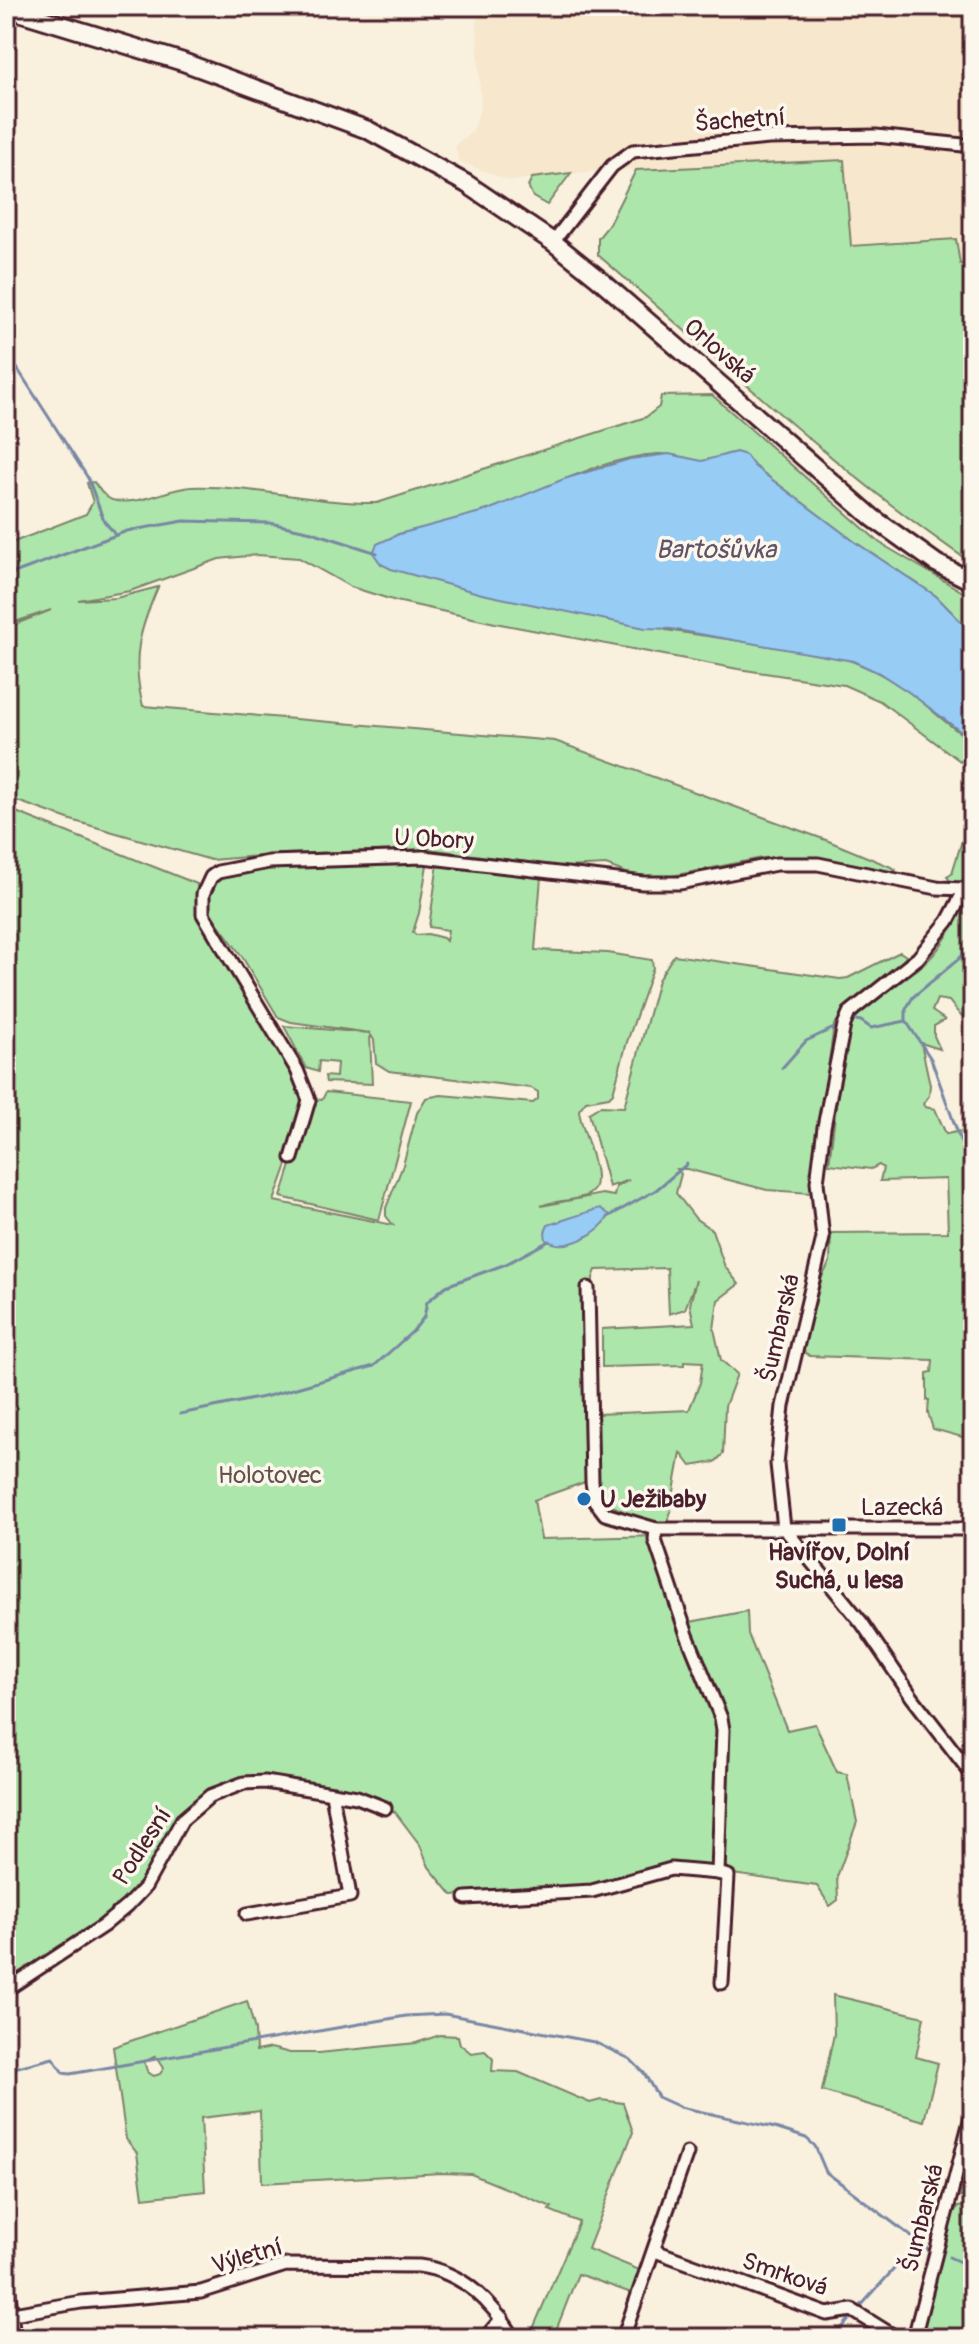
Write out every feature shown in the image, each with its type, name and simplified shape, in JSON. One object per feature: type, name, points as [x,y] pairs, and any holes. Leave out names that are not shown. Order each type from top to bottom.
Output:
[{"type":"street","name":"Orlovská","points":[[6,8],[183,62],[368,130],[467,184],[553,242],[706,370],[873,518],[936,563],[973,582]]},
{"type":"street","name":"Šachetní","points":[[553,242],[612,166],[633,151],[769,138],[876,136],[973,146]]},
{"type":"street","name":"U Obory","points":[[292,1158],[309,1100],[297,1070],[203,914],[206,884],[218,872],[269,862],[423,857],[643,883],[667,883],[776,864],[818,864],[937,888],[969,884]]},
{"type":"street","name":"Šumbarská","points":[[784,1528],[777,1464],[782,1420],[804,1310],[823,1238],[817,1182],[824,1127],[844,1025],[849,1013],[918,958],[948,921],[969,884]]},
{"type":"street","name":"Lazecká","points":[[588,1288],[592,1482],[595,1501],[605,1514],[656,1529],[973,1529]]},
{"type":"street","points":[[784,1528],[862,1623],[912,1697],[973,1776]]},
{"type":"street","points":[[656,1529],[655,1540],[687,1635],[721,1718],[718,1873]]},
{"type":"street","name":"Podlesní","points":[[6,1990],[103,1926],[127,1906],[145,1887],[182,1820],[210,1796],[244,1783],[265,1782],[357,1797],[385,1808]]},
{"type":"street","points":[[247,1914],[350,1896],[332,1794]]},
{"type":"street","points":[[466,1898],[592,1891],[671,1869],[728,1876],[722,1983]]},
{"type":"street","name":"Šumbarská","points":[[914,2338],[973,2109]]},
{"type":"street","points":[[623,2338],[687,2153]]},
{"type":"street","name":"Smrková","points":[[655,2251],[827,2314],[852,2310],[897,2338]]},
{"type":"street","name":"Výletní","points":[[13,2314],[81,2302],[201,2292],[277,2267],[300,2264],[434,2268],[466,2282],[502,2318],[514,2338]]},
{"type":"street","points":[[6,2267],[14,2338]]},
{"type":"street","points":[[485,2338],[502,2318]]},
{"type":"shaded area","points":[[476,6],[973,6],[973,263],[960,264],[956,239],[851,246],[843,160],[587,172],[510,181],[459,161],[455,145],[473,130],[481,107]]},
{"type":"green space","points":[[844,160],[851,246],[956,239],[960,264],[973,263],[973,564],[828,454],[598,255],[598,238],[608,226],[636,170]]},
{"type":"green space","points":[[571,173],[547,205],[533,197],[528,186],[532,178]]},
{"type":"green space","points":[[712,395],[880,543],[973,598],[973,634],[936,596],[855,542],[740,454],[728,454],[708,461],[664,454],[616,461],[477,514],[399,534],[666,630],[829,654],[863,665],[903,688],[973,741],[973,776],[968,767],[880,701],[844,685],[738,669],[396,601],[351,587],[299,558],[257,555],[219,559],[130,591],[78,600],[116,598],[158,587],[146,618],[137,659],[143,706],[555,741],[826,840],[896,869],[893,876],[789,857],[762,858],[672,876],[651,877],[626,873],[606,865],[565,867],[429,849],[211,860],[71,820],[6,797],[6,628],[51,610],[6,625],[6,545],[86,514],[93,502],[87,483],[94,482],[107,497],[122,502],[191,487],[214,487],[330,501],[377,503],[646,417],[659,407],[661,396]]},
{"type":"green space","points":[[973,792],[973,873],[960,883],[949,880],[947,876],[952,873],[968,821]]},
{"type":"green space","name":"Holotovec","points":[[6,808],[197,884],[198,917],[223,954],[262,1001],[302,1065],[304,1117],[274,1201],[393,1225],[386,1216],[386,1208],[403,1165],[417,1113],[426,1098],[441,1095],[533,1103],[538,1099],[538,1092],[531,1088],[389,1071],[376,1063],[374,1040],[370,1034],[372,1084],[326,1082],[325,1076],[336,1077],[337,1063],[319,1061],[318,1072],[306,1068],[284,1026],[370,1033],[291,1022],[278,1017],[241,955],[209,911],[211,890],[221,878],[251,868],[278,866],[391,862],[427,865],[413,932],[446,941],[448,930],[429,927],[438,863],[541,877],[535,950],[608,953],[652,960],[653,968],[613,1093],[609,1097],[586,1101],[579,1110],[595,1168],[594,1188],[584,1197],[541,1206],[602,1194],[614,1196],[616,1187],[629,1180],[609,1187],[589,1113],[600,1106],[624,1107],[658,980],[674,955],[840,979],[900,952],[906,956],[900,966],[867,990],[834,1025],[811,1193],[767,1190],[677,1169],[681,1174],[676,1193],[696,1219],[712,1230],[725,1267],[739,1284],[718,1300],[714,1329],[721,1360],[737,1374],[725,1406],[723,1454],[715,1462],[691,1466],[681,1453],[668,1524],[635,1517],[604,1502],[597,1484],[596,1414],[689,1410],[700,1383],[703,1362],[602,1367],[602,1329],[694,1324],[690,1305],[696,1280],[685,1309],[669,1314],[667,1268],[596,1270],[593,1278],[588,1481],[534,1500],[541,1539],[659,1536],[685,1623],[747,1611],[748,1634],[787,1730],[815,1724],[837,1772],[847,1774],[857,1822],[837,1877],[838,1900],[830,1906],[817,1886],[683,1867],[655,1866],[591,1887],[452,1895],[429,1867],[420,1845],[395,1812],[360,1794],[269,1780],[206,1795],[125,1905],[6,1986]]},
{"type":"green space","points":[[973,890],[973,1022],[960,1015],[949,1001],[937,999],[932,1011],[945,1020],[934,1026],[934,1036],[940,1049],[921,1043],[930,1085],[929,1096],[923,1104],[935,1109],[946,1134],[967,1130],[973,1137],[973,1440],[933,1429],[928,1413],[927,1373],[932,1372],[933,1360],[810,1356],[803,1351],[822,1277],[830,1262],[831,1233],[948,1232],[946,1179],[880,1181],[883,1168],[879,1165],[871,1169],[829,1164],[844,1041],[851,1026],[868,1004],[932,956]]},
{"type":"green space","points":[[326,1092],[411,1101],[379,1220],[281,1197],[312,1099],[322,1100]]},
{"type":"green space","points":[[833,1995],[924,2017],[916,2057],[938,2063],[924,2121],[822,2091],[834,2034]]},
{"type":"green space","points":[[247,2001],[255,2030],[256,2051],[271,2048],[290,2053],[319,2053],[416,2043],[440,2035],[458,2036],[460,2044],[471,2053],[485,2051],[493,2059],[492,2071],[518,2072],[590,2103],[601,2100],[623,2103],[633,2132],[588,2249],[642,2271],[634,2294],[578,2274],[553,2338],[529,2338],[579,2222],[549,2210],[552,2207],[471,2174],[262,2183],[260,2111],[201,2118],[205,2191],[143,2198],[137,2153],[126,2139],[113,2047]],"holes":[[[156,2056],[164,2068],[154,2076],[148,2073],[144,2062]]]},
{"type":"green space","points":[[970,2154],[973,2155],[973,2203],[960,2196]]},
{"type":"green space","points":[[958,2207],[973,2210],[973,2332],[963,2335],[952,2329],[935,2338],[921,2338],[924,2312],[952,2215]]},
{"type":"water","name":"Bartošůvka","points":[[736,452],[746,455],[754,466],[855,542],[936,596],[973,634],[973,741],[910,693],[853,661],[671,629],[645,628],[482,594],[391,569],[381,564],[373,553],[377,544],[399,534],[488,510],[564,479],[630,459],[669,454],[702,461]]},
{"type":"water","points":[[600,1208],[610,1215],[582,1239],[563,1244],[546,1240],[548,1225]]},
{"type":"waterway","points":[[6,351],[88,478],[104,521],[116,535]]},
{"type":"waterway","name":"Bartošůvka","points":[[6,576],[127,531],[184,521],[270,523],[312,532],[377,553]]},
{"type":"waterway","points":[[851,1019],[871,1028],[906,1021],[906,1009],[913,997],[973,947]]},
{"type":"waterway","points":[[906,1021],[931,1059],[973,1183]]},
{"type":"waterway","points":[[782,1068],[806,1041],[836,1027]]},
{"type":"waterway","points":[[608,1217],[656,1190],[687,1164]]},
{"type":"waterway","points":[[180,1414],[268,1396],[374,1366],[413,1331],[424,1317],[427,1302],[446,1286],[506,1264],[549,1241]]},
{"type":"waterway","points":[[6,2070],[53,2058],[63,2073],[70,2074],[406,2016],[445,2014],[594,2042],[630,2059],[644,2073],[658,2097],[680,2107],[806,2138],[815,2146],[826,2172],[929,2250]]},
{"type":"waterway","points":[[859,2308],[902,2260],[923,2248]]},
{"type":"waterway","points":[[949,2257],[973,2268]]},
{"type":"waterway","points":[[833,2338],[854,2314]]},
{"type":"place","name":"U Ježibaby","points":[[584,1499]]},
{"type":"place","name":"Havířov, Dolní Suchá, u lesa","points":[[839,1525]]}]
